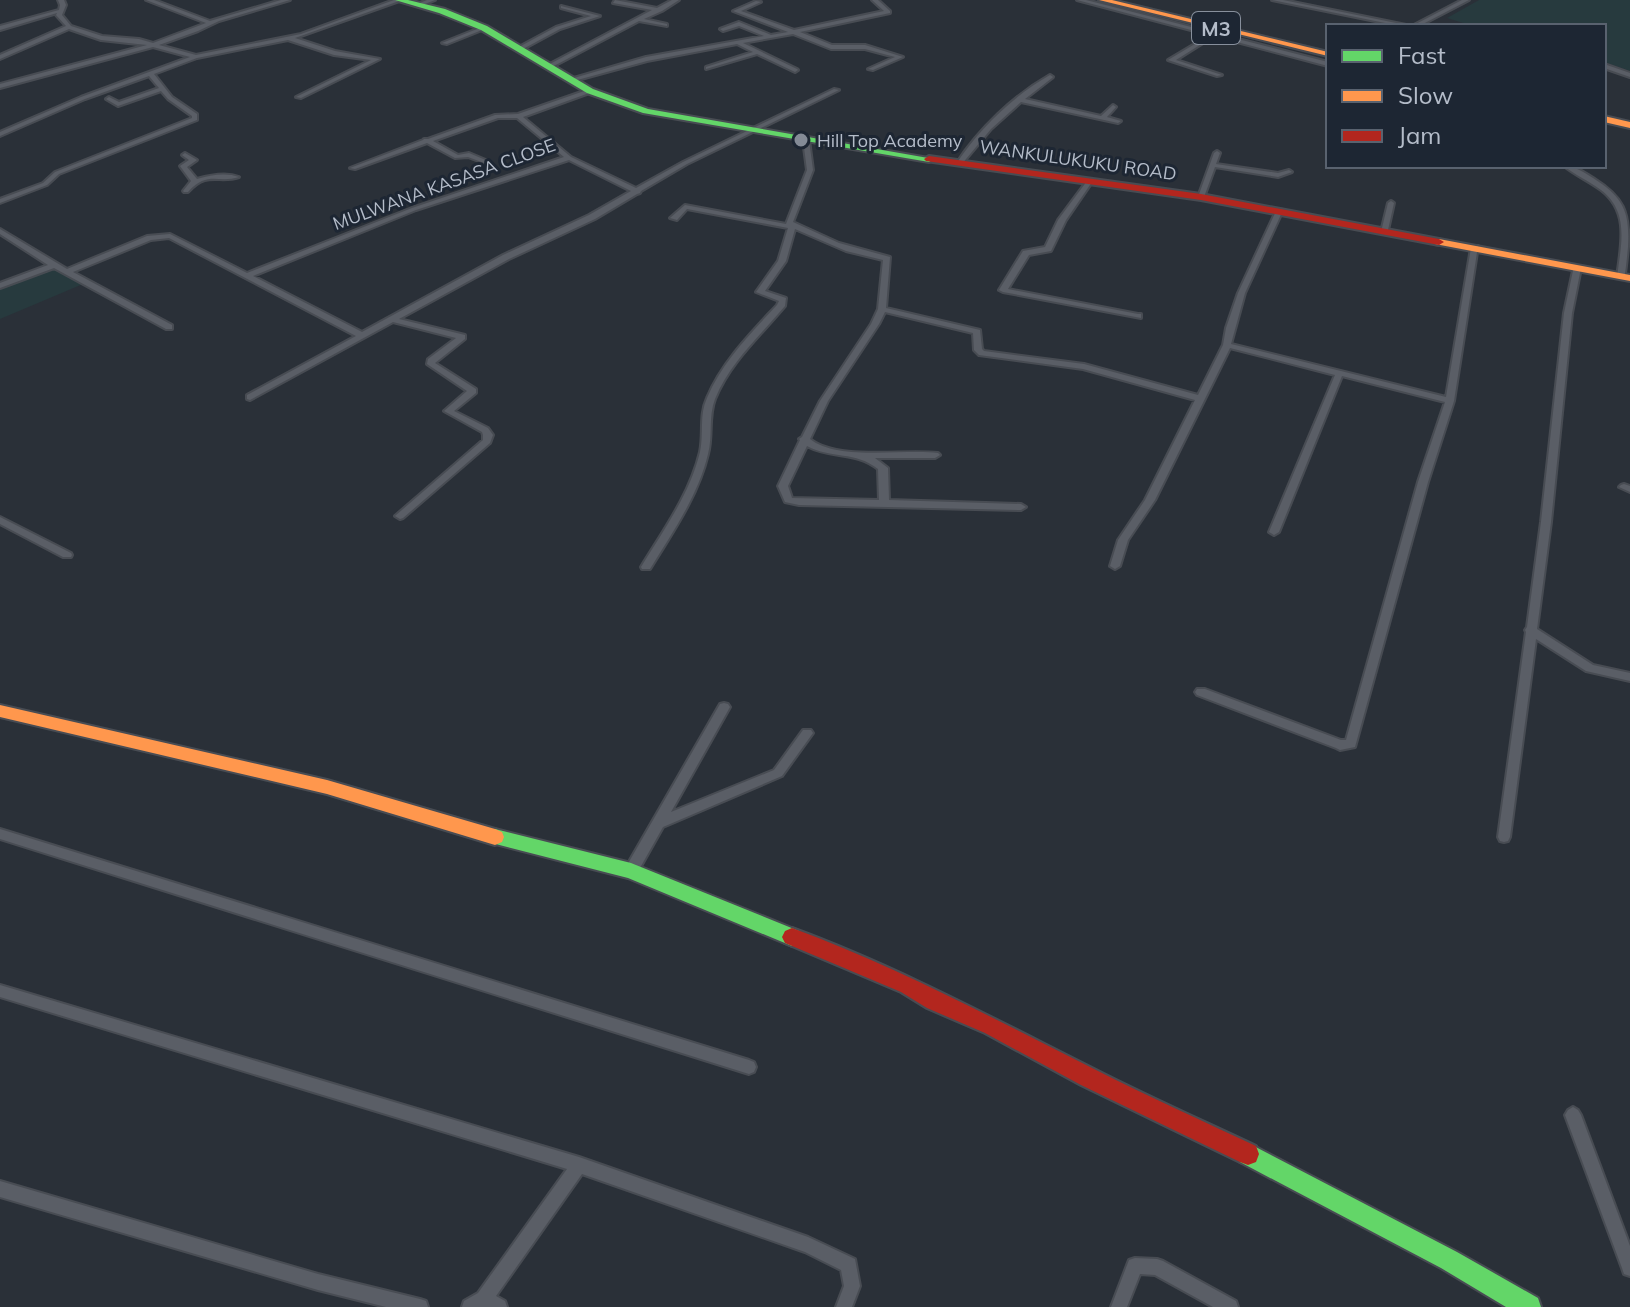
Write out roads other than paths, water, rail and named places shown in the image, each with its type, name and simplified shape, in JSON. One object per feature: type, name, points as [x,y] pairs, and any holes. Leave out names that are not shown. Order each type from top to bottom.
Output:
[{"type":"main road","name":"WANKULUKUKU ROAD","points":[[399,0],[425,2],[484,28],[590,91],[646,111],[959,164],[1279,210],[1626,278]]},
{"type":"main road","name":"M3","points":[[1103,0],[1326,52]]},
{"type":"main road","name":"M3","points":[[1120,0],[1326,52]]},
{"type":"main road","points":[[1606,116],[1630,122]]},
{"type":"main road","points":[[0,711],[327,787],[494,837],[631,871],[908,985],[1089,1078],[1211,1135],[1449,1260],[1529,1307]]},
{"type":"street","points":[[0,28],[59,11],[63,5],[61,0]]},
{"type":"street","points":[[149,0],[210,23]]},
{"type":"street","points":[[0,86],[153,45],[210,23],[287,0]]},
{"type":"street","points":[[0,134],[83,98],[196,57],[288,38],[399,0]]},
{"type":"street","points":[[548,67],[676,0]]},
{"type":"street","points":[[570,80],[646,59],[888,12],[875,0]]},
{"type":"street","points":[[1080,0],[1326,64]]},
{"type":"street","points":[[1275,0],[1390,24]]},
{"type":"street","points":[[1419,24],[1466,0]]},
{"type":"street","points":[[615,2],[660,10]]},
{"type":"street","points":[[758,2],[736,11],[831,47],[865,47],[900,57],[871,69]]},
{"type":"street","points":[[521,48],[558,28],[597,16],[563,7]]},
{"type":"street","points":[[59,11],[69,27],[101,38],[119,38],[196,57]]},
{"type":"street","points":[[639,20],[665,25]]},
{"type":"street","points":[[723,29],[739,24],[770,36]]},
{"type":"street","points":[[0,57],[69,27]]},
{"type":"street","points":[[445,43],[484,28]]},
{"type":"street","points":[[1212,36],[1171,60],[1219,75]]},
{"type":"street","points":[[288,38],[334,53],[377,59],[299,97]]},
{"type":"street","points":[[737,42],[795,70]]},
{"type":"street","points":[[708,68],[755,53]]},
{"type":"street","points":[[1606,67],[1630,75]]},
{"type":"street","points":[[0,201],[45,184],[57,173],[195,119],[195,115],[162,89],[151,75]]},
{"type":"street","points":[[959,164],[970,146],[1050,77]]},
{"type":"street","points":[[109,99],[118,104],[162,89]]},
{"type":"street","points":[[250,397],[506,257],[638,192],[685,163],[757,131],[836,90]]},
{"type":"street","name":"MULWANA KASASA CLOSE","points":[[519,116],[590,91]]},
{"type":"street","points":[[1020,100],[1118,121]]},
{"type":"street","points":[[1102,118],[1113,107]]},
{"type":"street","points":[[353,168],[497,116],[519,116]]},
{"type":"street","name":"MULWANA KASASA CLOSE","points":[[519,116],[569,158]]},
{"type":"street","points":[[426,140],[459,157],[469,155],[486,162]]},
{"type":"street","points":[[646,567],[672,524],[704,455],[708,403],[716,387],[743,346],[781,306],[783,300],[760,292],[782,261],[790,225],[810,170],[806,140]]},
{"type":"street","points":[[1201,197],[1217,153]]},
{"type":"street","points":[[185,155],[194,160],[183,166],[195,181]]},
{"type":"street","points":[[569,158],[638,192]]},
{"type":"street","name":"MULWANA KASASA CLOSE","points":[[246,276],[404,213],[569,158]]},
{"type":"street","points":[[1213,165],[1278,175],[1289,172]]},
{"type":"street","points":[[1570,168],[1615,194],[1623,204],[1628,218],[1626,278]]},
{"type":"street","points":[[186,191],[195,181],[215,176],[236,177]]},
{"type":"street","points":[[1089,182],[1062,220],[1048,249],[1026,253],[1003,290],[1138,316]]},
{"type":"street","points":[[1384,230],[1391,203]]},
{"type":"street","points":[[674,218],[685,207],[790,225],[864,255],[887,259],[882,309],[804,439],[783,486],[788,500],[1021,507]]},
{"type":"street","points":[[1115,566],[1123,540],[1150,500],[1227,345],[1229,330],[1249,278],[1279,210]]},
{"type":"street","points":[[0,231],[54,265],[169,327]]},
{"type":"street","points":[[69,271],[161,236],[178,239],[363,336]]},
{"type":"street","points":[[1201,692],[1340,745],[1351,744],[1423,482],[1450,401],[1475,248]]},
{"type":"street","points":[[0,286],[54,265]]},
{"type":"street","points":[[1504,837],[1546,522],[1568,313],[1577,268]]},
{"type":"street","points":[[882,309],[977,332],[978,350],[982,353],[1084,367],[1201,399]]},
{"type":"street","points":[[394,320],[462,337],[431,364],[473,391],[448,411],[485,430],[488,435],[487,441],[400,516]]},
{"type":"street","points":[[1227,345],[1450,401]]},
{"type":"street","points":[[1274,532],[1339,374]]},
{"type":"street","points":[[804,439],[820,450],[865,455],[935,455]]},
{"type":"street","points":[[865,455],[883,468],[884,503]]},
{"type":"street","points":[[0,520],[67,555]]},
{"type":"street","points":[[1530,630],[1590,668],[1630,677]]},
{"type":"street","points":[[631,871],[724,707]]},
{"type":"street","points":[[657,823],[778,773],[807,733]]},
{"type":"street","points":[[0,834],[749,1067]]},
{"type":"street","points":[[0,991],[579,1165],[808,1245],[849,1265],[852,1286],[844,1307]]},
{"type":"street","points":[[1573,1115],[1630,1268]]},
{"type":"street","points":[[485,1304],[579,1165]]},
{"type":"street","points":[[0,1189],[303,1278],[420,1307]]},
{"type":"street","points":[[1119,1307],[1135,1266],[1157,1267],[1230,1307]]},
{"type":"place","name":"Hill Top Academy","points":[[801,140]]}]
